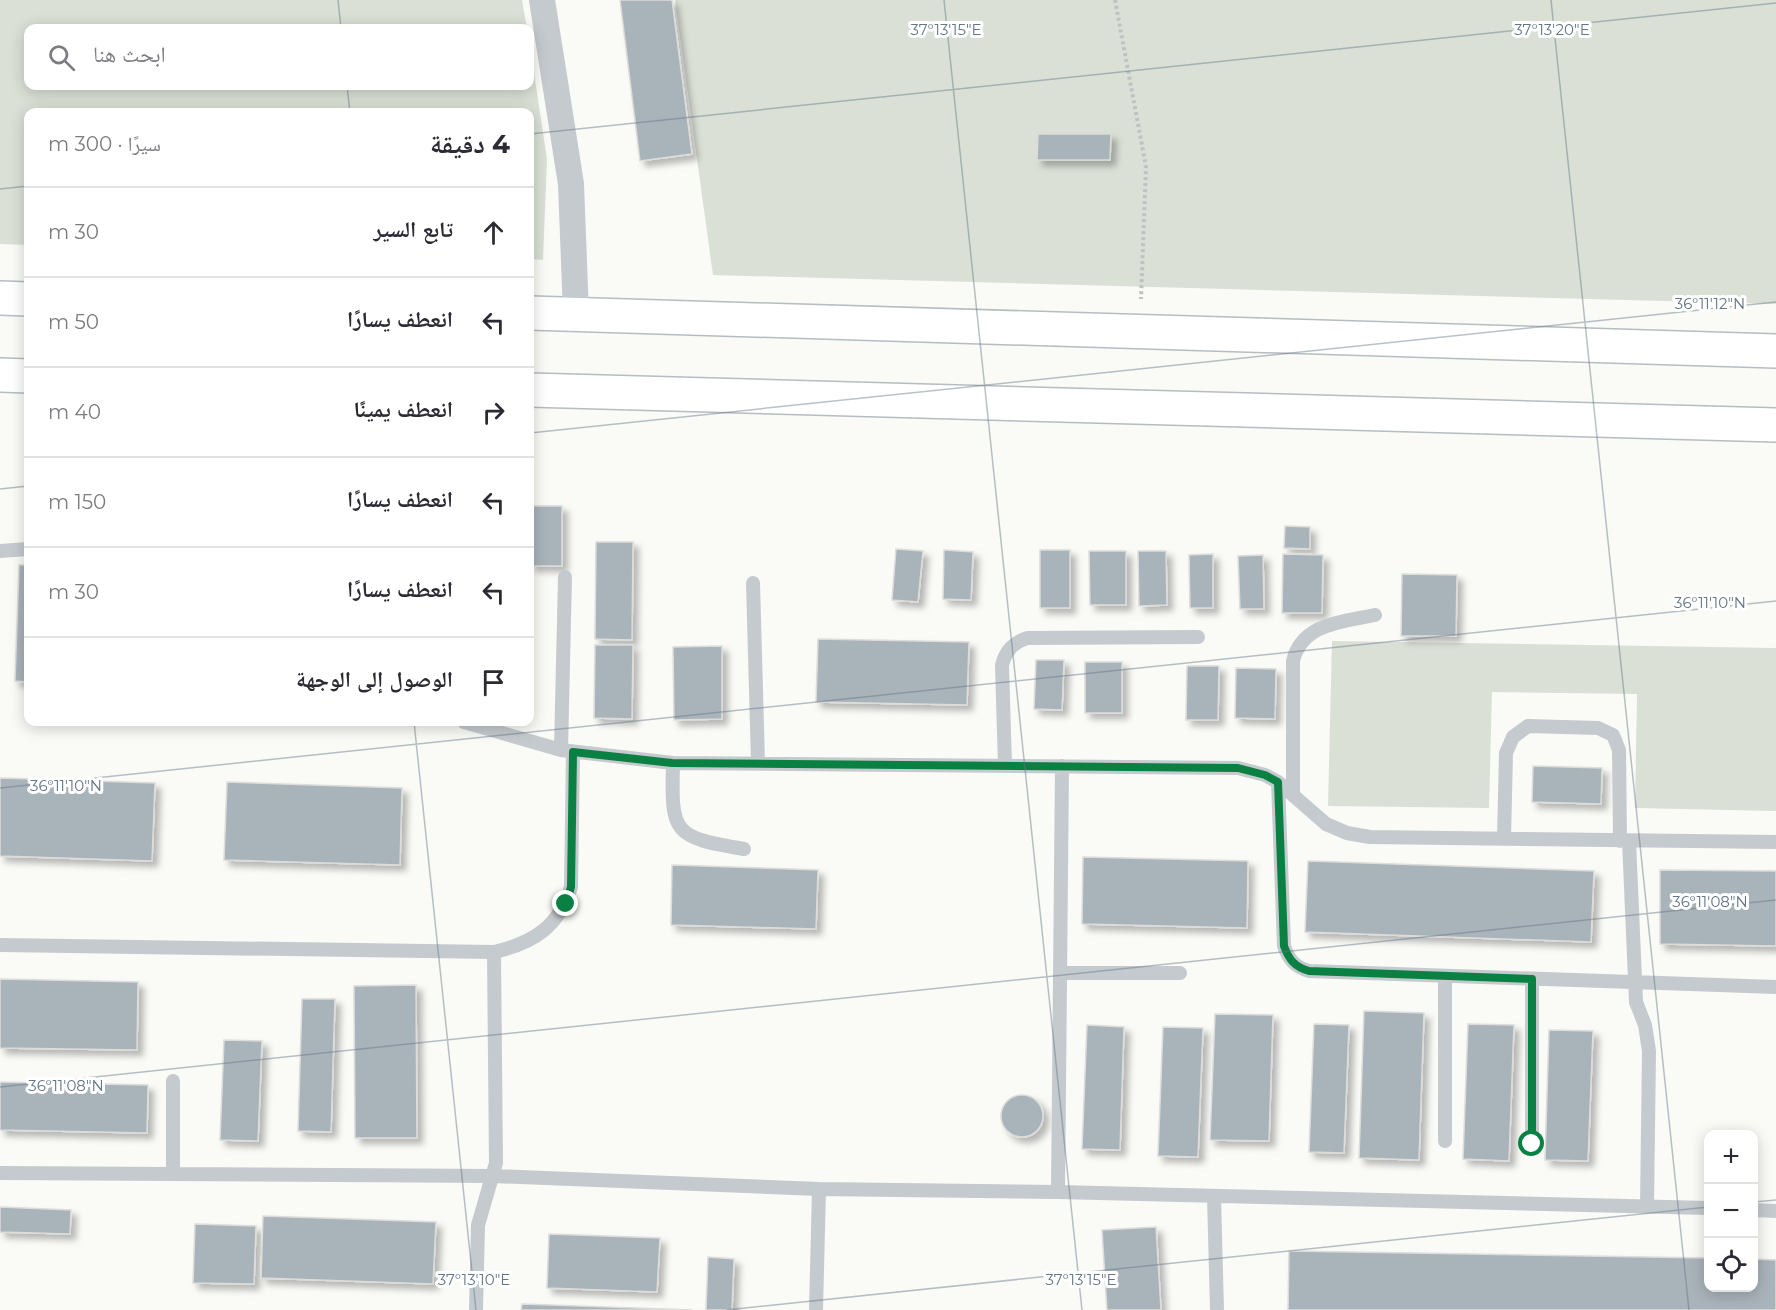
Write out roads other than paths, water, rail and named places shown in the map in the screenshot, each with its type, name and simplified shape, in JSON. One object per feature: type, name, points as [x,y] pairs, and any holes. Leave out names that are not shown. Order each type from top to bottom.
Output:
[{"type":"main road","points":[[0,298],[24,299]]},
{"type":"main road","points":[[534,313],[1776,351]]},
{"type":"main road","points":[[0,375],[24,376]]},
{"type":"main road","points":[[534,390],[1776,425]]},
{"type":"street","points":[[542,0],[571,184],[576,314]]},
{"type":"lane","points":[[0,551],[24,549]]},
{"type":"lane","points":[[0,945],[494,952],[529,941],[545,932],[566,904],[571,887],[565,577]]},
{"type":"lane","points":[[753,583],[758,763]]},
{"type":"lane","points":[[1293,794],[1293,661],[1295,650],[1301,640],[1321,628],[1375,615]]},
{"type":"lane","points":[[1005,766],[1002,665],[1005,655],[1017,641],[1027,638],[1198,637]]},
{"type":"lane","points":[[478,726],[567,751],[672,763],[1238,768],[1265,775],[1278,782],[1317,817],[1347,833],[1370,837],[1776,842]]},
{"type":"lane","points":[[1504,839],[1506,753],[1513,737],[1528,726],[1598,728],[1613,735],[1619,750],[1636,1002],[1645,1025],[1649,1051],[1647,1206]]},
{"type":"lane","points":[[672,763],[672,808],[682,829],[703,842],[744,849]]},
{"type":"lane","points":[[1058,1192],[1062,766]]},
{"type":"lane","points":[[1278,782],[1284,946],[1292,962],[1309,971],[1776,987]]},
{"type":"lane","points":[[476,1310],[478,1225],[496,1163],[494,952]]},
{"type":"lane","points":[[1060,973],[1180,973]]},
{"type":"lane","points":[[1444,1141],[1445,976]]},
{"type":"lane","points":[[1532,979],[1532,1144]]},
{"type":"lane","points":[[172,1174],[173,1080]]},
{"type":"lane","points":[[0,1173],[494,1176],[819,1189],[1058,1192],[1704,1208]]},
{"type":"lane","points":[[816,1310],[819,1189]]},
{"type":"lane","points":[[1214,1196],[1216,1310]]},
{"type":"lane","points":[[1758,1210],[1776,1211]]}]
